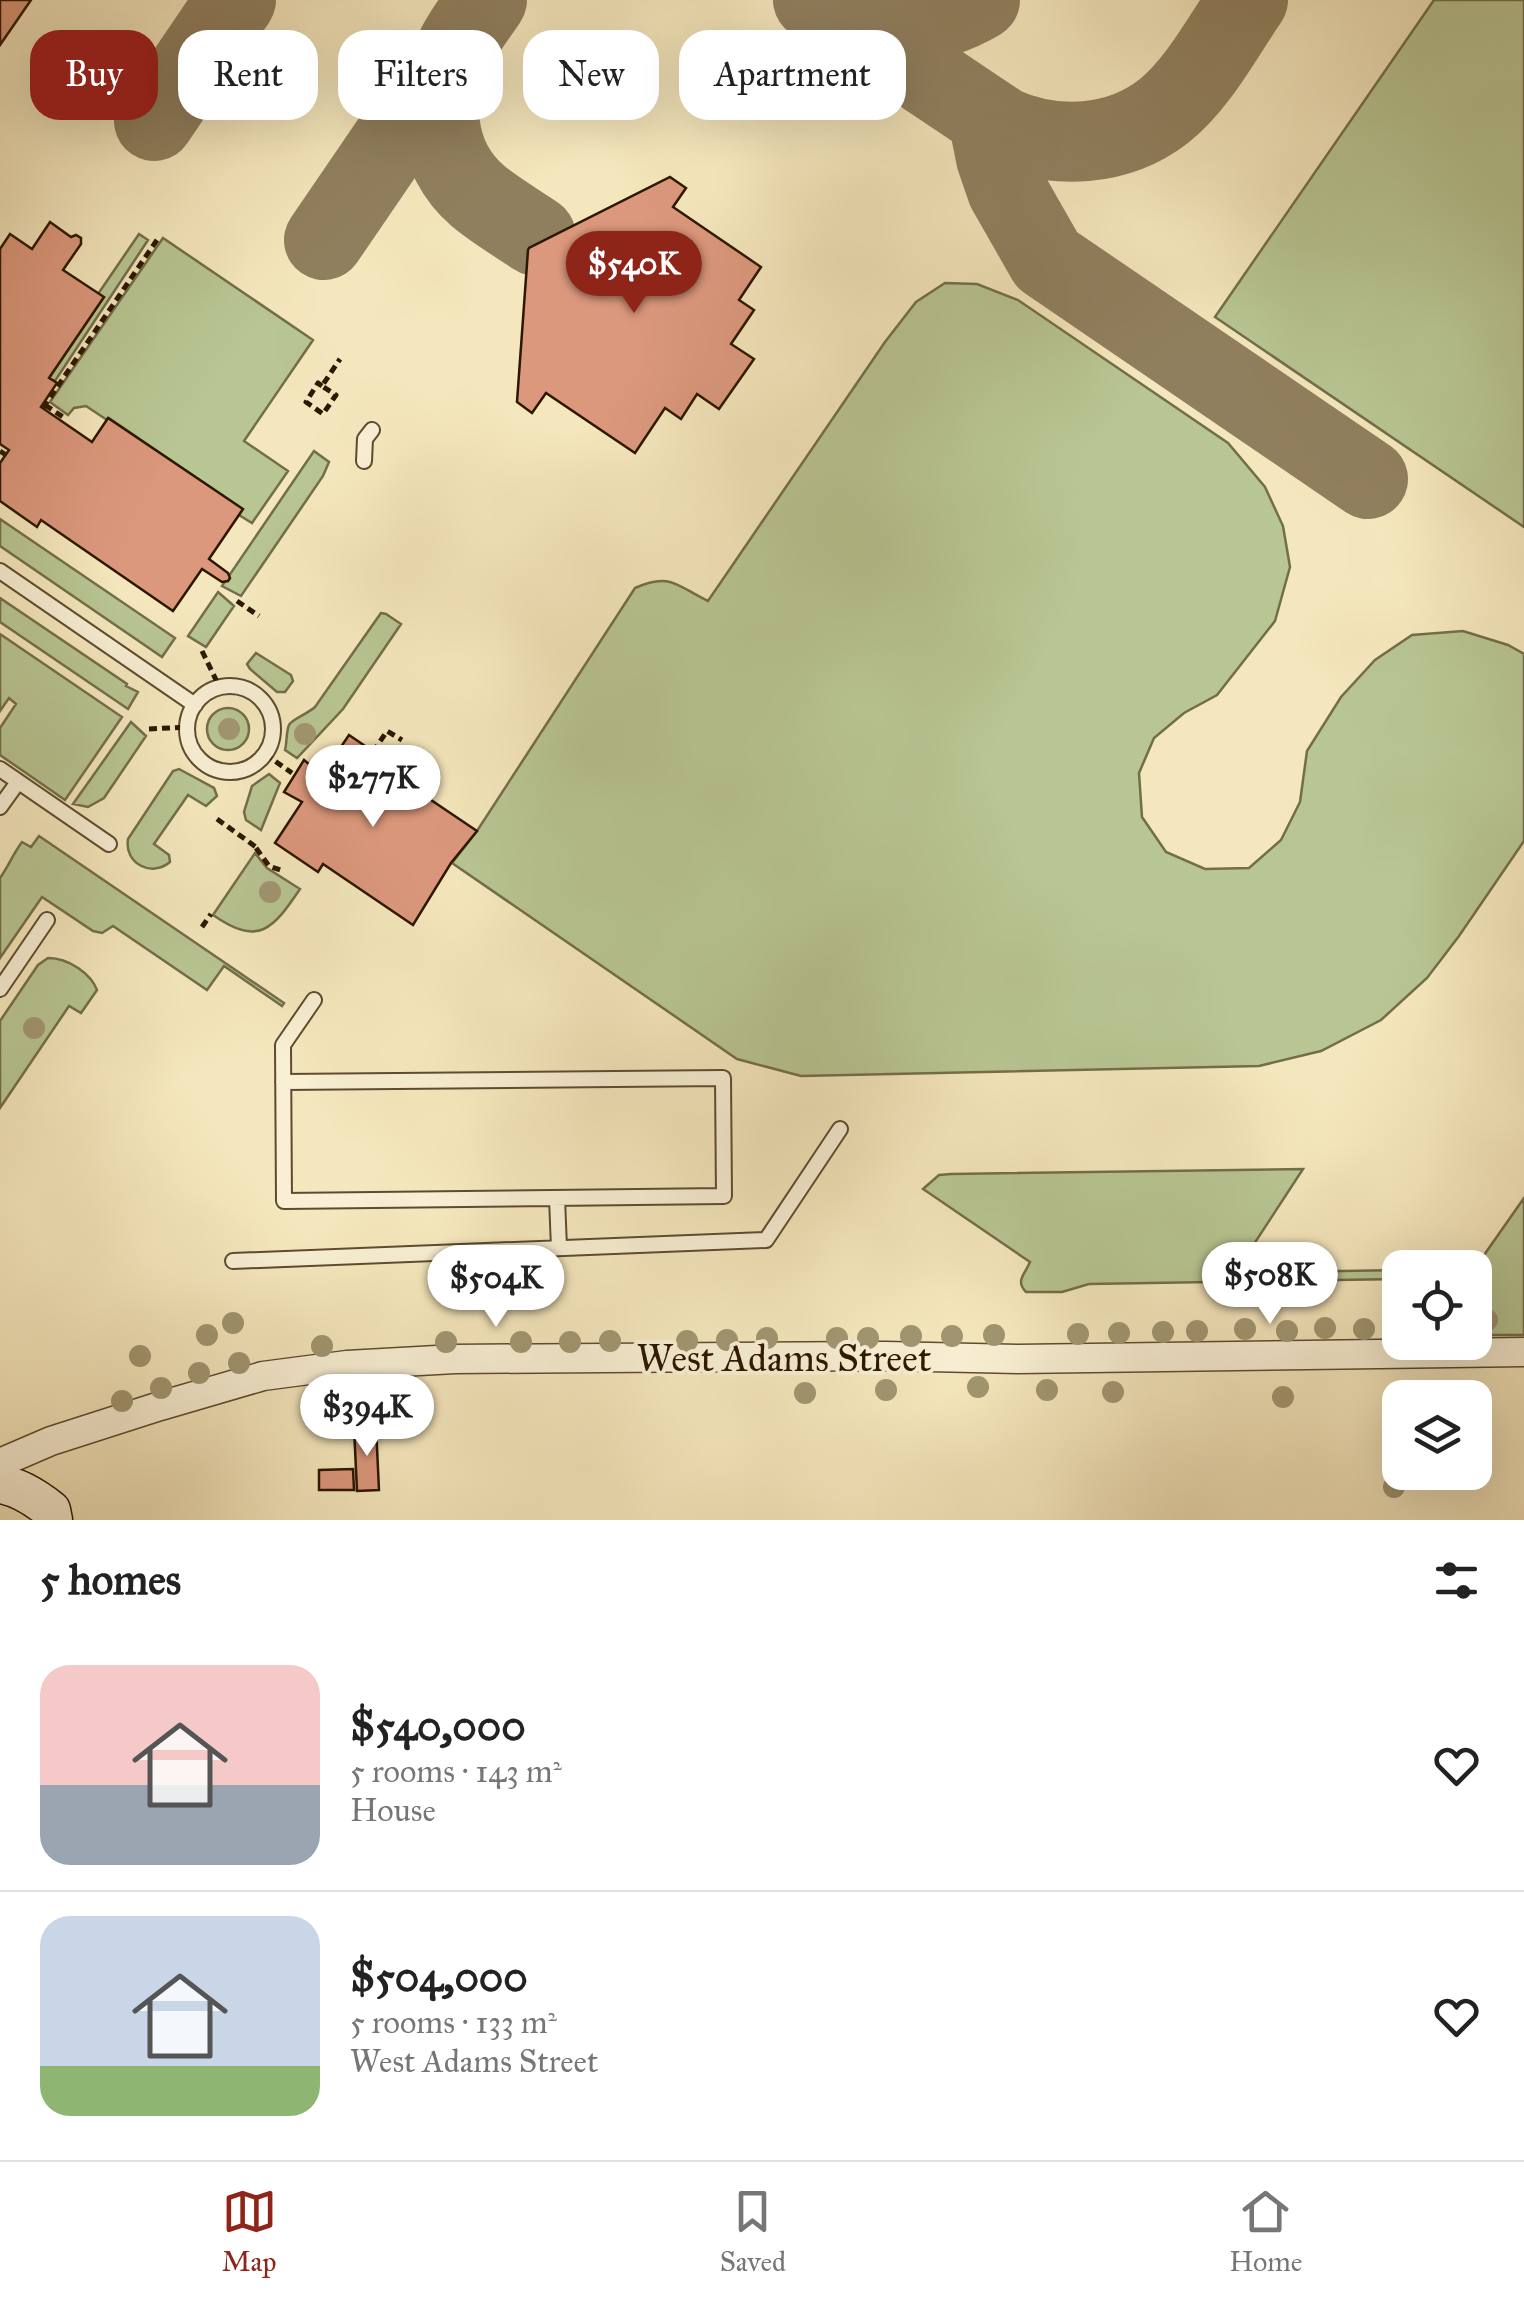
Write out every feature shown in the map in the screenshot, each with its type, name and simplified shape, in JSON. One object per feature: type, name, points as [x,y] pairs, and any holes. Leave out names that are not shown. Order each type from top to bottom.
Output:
[{"type":"main road","points":[[0,1484],[34,1498],[51,1510],[53,1520]]},
{"type":"street","name":"West Adams Street","points":[[0,1463],[51,1441],[263,1376],[347,1365],[475,1359],[1524,1352]]},
{"type":"lane","points":[[364,461],[365,439],[372,430]]},
{"type":"lane","points":[[0,571],[195,704]]},
{"type":"lane","points":[[234,686],[259,697],[273,722],[265,754],[242,771],[216,770],[204,764],[188,741],[187,728],[195,704],[220,688],[234,686]]},
{"type":"lane","points":[[0,770],[110,844]]},
{"type":"lane","points":[[0,807],[18,782]]},
{"type":"lane","points":[[0,989],[47,920]]},
{"type":"lane","points":[[283,1082],[723,1078],[724,1196],[284,1201],[283,1082],[283,1045],[314,1000]]},
{"type":"lane","points":[[233,1260],[766,1240],[840,1129]]},
{"type":"lane","points":[[557,1198],[559,1248]]},
{"type":"path","points":[[66,418],[44,406],[160,237]]},
{"type":"path","points":[[322,386],[340,359]]},
{"type":"path","points":[[318,383],[322,386],[329,394],[336,394],[324,414],[306,402],[318,383]]},
{"type":"path","points":[[238,601],[260,616]]},
{"type":"path","points":[[202,651],[220,688]]},
{"type":"path","points":[[150,729],[187,728]]},
{"type":"path","points":[[373,752],[387,731],[402,740]]},
{"type":"path","points":[[265,754],[292,773]]},
{"type":"path","points":[[217,819],[256,848],[269,866],[283,871]]},
{"type":"path","points":[[202,926],[211,914]]},
{"type":"green space","points":[[1434,0],[1524,0],[1524,527],[1215,317]]},
{"type":"green space","points":[[139,234],[148,240],[55,381],[49,378],[103,298],[98,294]]},
{"type":"green space","points":[[163,238],[313,340],[244,441],[288,471],[252,523],[239,515],[242,509],[109,418],[86,406],[74,408],[68,415],[50,402]]},
{"type":"green space","points":[[945,283],[977,284],[1018,300],[1228,443],[1265,487],[1283,526],[1290,567],[1275,621],[1217,695],[1184,713],[1154,738],[1139,773],[1142,817],[1166,852],[1205,869],[1249,868],[1281,840],[1300,802],[1307,751],[1341,697],[1375,660],[1412,635],[1463,631],[1524,654],[1524,841],[1427,978],[1381,1020],[1321,1051],[1259,1066],[801,1076],[737,1059],[452,863],[477,831],[635,588],[665,581],[708,601],[885,342],[916,302]]},
{"type":"green space","points":[[314,451],[329,462],[323,476],[241,596],[222,586]]},
{"type":"green space","points":[[0,519],[175,638],[162,657],[0,546]]},
{"type":"green space","points":[[218,592],[234,606],[206,647],[188,636]]},
{"type":"green space","points":[[0,598],[138,692],[128,709],[0,622]]},
{"type":"green space","points":[[381,613],[401,624],[343,709],[297,758],[285,750],[289,725],[315,707]]},
{"type":"green space","points":[[0,634],[122,717],[65,800],[0,755],[0,728],[16,704],[9,698],[0,711]]},
{"type":"green space","points":[[256,653],[291,675],[293,681],[285,692],[277,692],[250,669],[247,664]]},
{"type":"green space","points":[[228,708],[243,714],[249,729],[243,744],[228,750],[213,744],[207,729],[213,714]]},
{"type":"green space","points":[[131,722],[146,736],[104,798],[88,807],[73,804]]},
{"type":"green space","points":[[179,769],[214,788],[217,796],[206,806],[188,795],[154,844],[169,855],[170,862],[155,869],[140,866],[130,855],[128,839],[173,771]]},
{"type":"green space","points":[[269,774],[280,783],[261,830],[246,820],[244,812],[252,786]]},
{"type":"green space","points":[[39,836],[284,1003],[282,1006],[224,966],[207,990],[113,926],[102,933],[93,931],[42,897],[0,958],[0,878],[22,842],[31,847]]},
{"type":"green space","points":[[255,853],[267,868],[300,889],[273,923],[264,929],[242,930],[213,915]]},
{"type":"green space","points":[[48,958],[78,968],[97,990],[81,1013],[69,1006],[0,1108],[0,1021],[38,965]]},
{"type":"green space","points":[[1303,1169],[1235,1273],[1382,1270],[1382,1279],[1089,1284],[1062,1292],[1026,1292],[1021,1281],[1030,1262],[923,1189],[939,1175]]},
{"type":"green space","points":[[1524,1198],[1524,1335],[1492,1335],[1492,1250],[1488,1250]]},
{"type":"building","points":[[0,0],[31,0],[0,45]]},
{"type":"building","points":[[670,177],[686,188],[673,207],[761,267],[739,300],[754,310],[731,344],[754,359],[719,409],[697,394],[681,419],[665,408],[635,453],[546,393],[532,413],[517,402],[528,250]]},
{"type":"building","points":[[50,222],[71,237],[81,238],[63,270],[104,297],[49,378],[57,383],[41,407],[92,442],[108,418],[243,509],[209,559],[228,573],[228,581],[222,582],[202,569],[173,611],[41,520],[37,527],[0,501],[0,463],[9,450],[0,444],[0,249],[10,234],[32,249]]},
{"type":"building","points":[[349,735],[390,763],[385,769],[477,831],[451,863],[413,925],[323,864],[318,872],[275,843],[302,802],[284,792],[304,760],[322,775]]},
{"type":"building","points":[[376,1426],[379,1490],[357,1491],[354,1427]]},
{"type":"building","points":[[353,1469],[354,1490],[319,1490],[319,1470]]},
{"type":"taxiway","points":[[154,121],[236,0]]},
{"type":"taxiway","points":[[487,0],[464,34],[442,85],[439,105],[444,145],[463,180],[478,196],[536,236]]},
{"type":"taxiway","points":[[813,0],[1003,127],[1065,142],[1127,132],[1164,111],[1199,74],[1248,0]]},
{"type":"taxiway","points":[[835,11],[872,22],[909,24],[945,16],[980,0]]},
{"type":"taxiway","points":[[988,118],[1007,190],[1047,260],[1368,479]]},
{"type":"taxiway","points":[[324,240],[406,120]]}]
